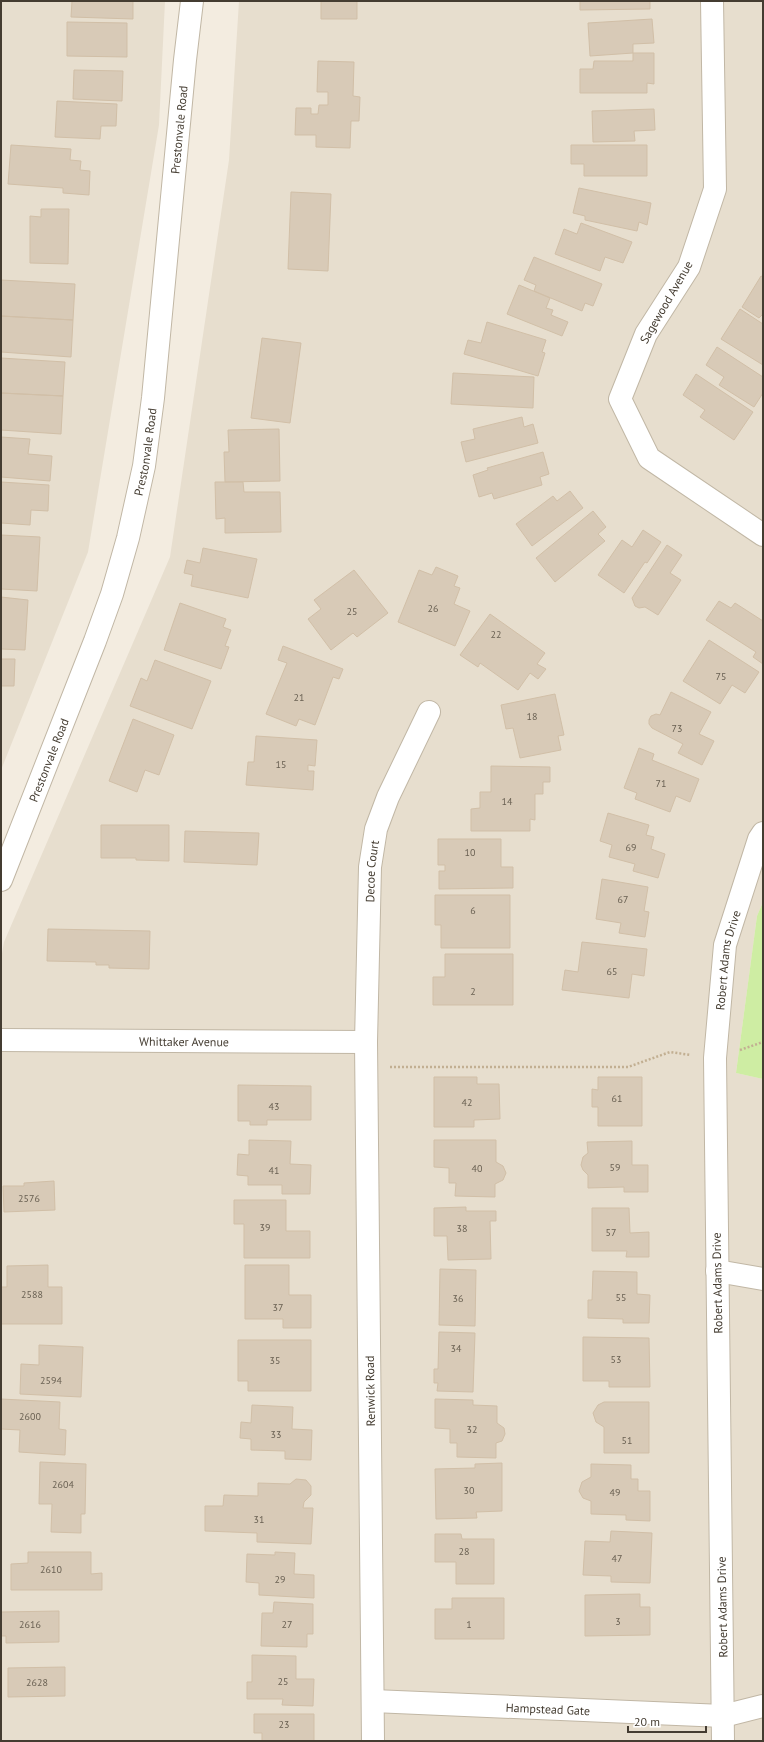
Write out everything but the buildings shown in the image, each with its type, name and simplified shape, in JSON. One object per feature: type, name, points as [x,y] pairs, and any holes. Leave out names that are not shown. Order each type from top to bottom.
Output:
[{"type":"street","name":"Prestonvale Road","points":[[1,880],[112,594],[128,538],[144,466],[192,1]]},
{"type":"street","name":"Sagewood Avenue","points":[[712,1],[715,189],[689,267],[646,334],[620,399],[649,458],[763,534]]},
{"type":"street","name":"Decoe Court","points":[[366,1042],[370,867],[376,829],[388,797],[429,712]]},
{"type":"street","name":"Robert Adams Drive","points":[[723,1741],[714,1058],[725,945],[759,839],[763,833]]},
{"type":"street","name":"Whittaker Avenue","points":[[1,1040],[366,1042]]},
{"type":"street","name":"Renwick Road","points":[[366,1042],[373,1741]]},
{"type":"street","points":[[717,1271],[763,1279]]},
{"type":"street","name":"Hampstead Gate","points":[[373,1701],[723,1716],[763,1706]]},
{"type":"path","points":[[387,1067],[628,1067],[670,1052],[714,1058]]},
{"type":"shaded area","points":[[1,1],[165,1],[159,125],[88,552],[1,770]]},
{"type":"shaded area","points":[[239,1],[763,1],[763,902],[757,916],[736,1073],[763,1079],[763,1741],[1,1741],[1,959],[4,942],[170,557],[229,160]]},
{"type":"green space","points":[[763,902],[763,1079],[736,1073],[757,916]]}]
